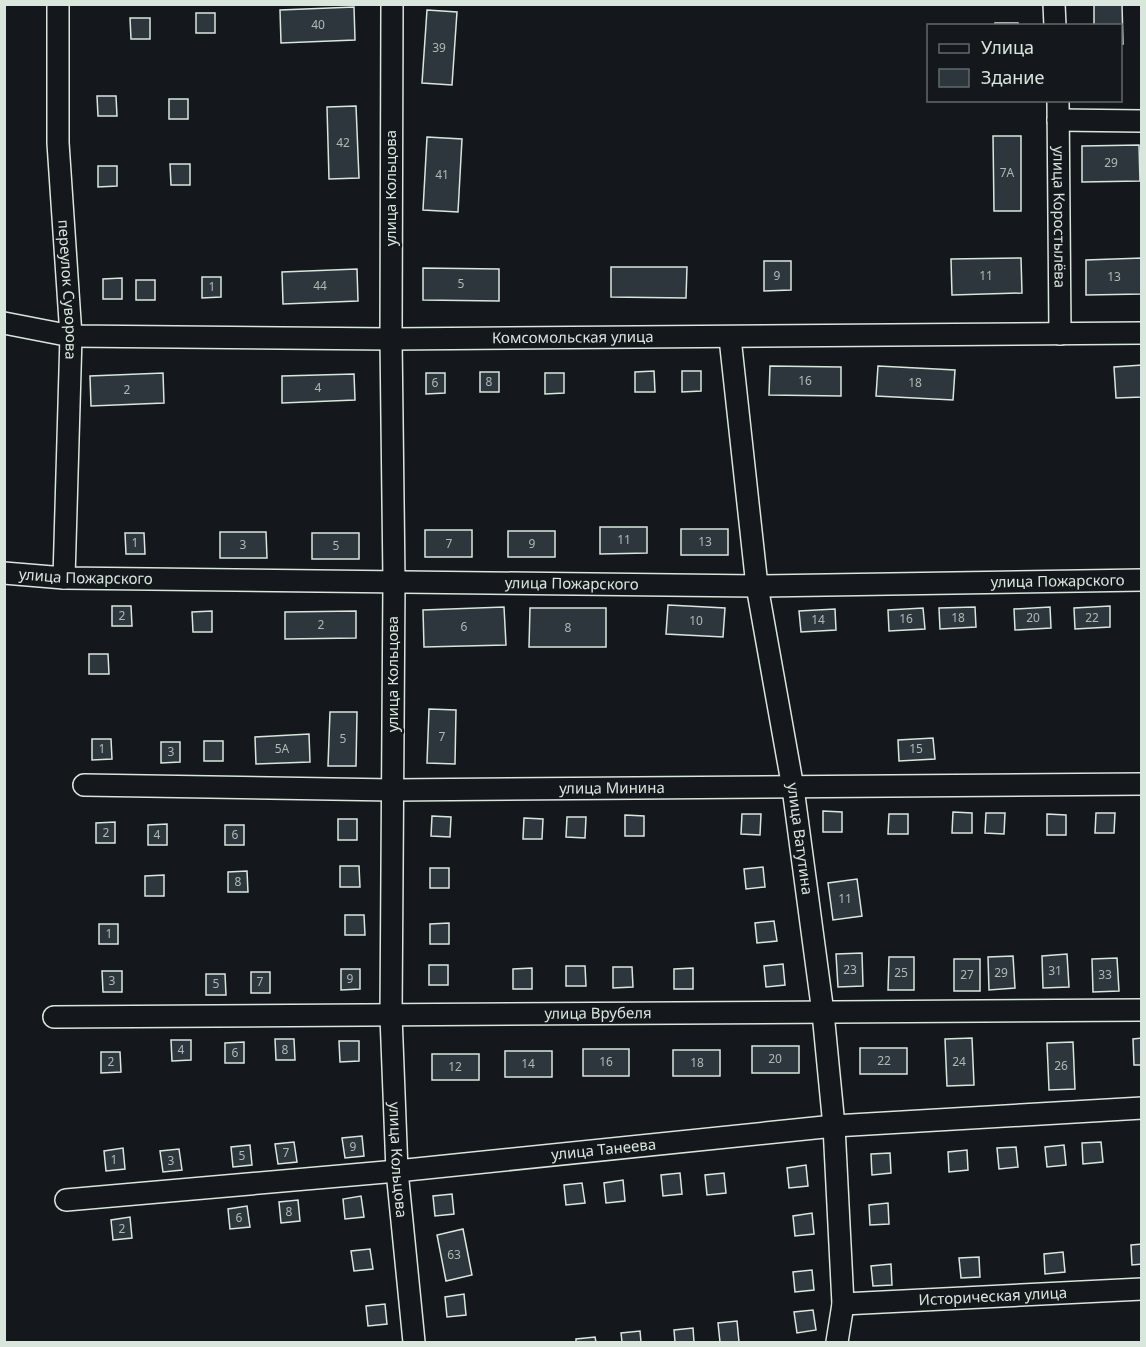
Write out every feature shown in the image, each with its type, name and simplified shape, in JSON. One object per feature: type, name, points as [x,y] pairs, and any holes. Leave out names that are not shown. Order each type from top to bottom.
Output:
[{"type":"street","name":"переулок Суворова","points":[[58,4],[58,143],[70,336],[64,578]]},
{"type":"street","name":"улица Кольцова","points":[[392,4],[391,339],[394,581],[391,1016],[397,1171],[414,1342]]},
{"type":"street","points":[[1054,4],[1055,24]]},
{"type":"street","points":[[1058,110],[1142,121]]},
{"type":"street","name":"улица Коростылёва","points":[[1058,110],[1060,334]]},
{"type":"street","name":"Комсомольская улица","points":[[4,323],[70,336],[391,339],[1142,333]]},
{"type":"street","name":"улица Ватутина","points":[[730,338],[757,586],[793,788],[823,1013],[834,1126],[843,1304],[837,1342]]},
{"type":"street","name":"улица Пожарского","points":[[4,573],[64,578],[757,586],[1142,580]]},
{"type":"street","name":"улица Минина","points":[[84,785],[393,790],[1142,784]]},
{"type":"street","name":"улица Врубеля","points":[[54,1017],[1142,1010]]},
{"type":"street","name":"улица Танеева","points":[[66,1200],[397,1171],[834,1126],[1142,1108]]},
{"type":"street","name":"Историческая улица","points":[[843,1304],[1142,1289]]},
{"type":"building","points":[[1094,4],[1122,4],[1123,44],[1122,24],[1094,24]]},
{"type":"building","points":[[354,7],[355,40],[281,43],[280,10]]},
{"type":"building","points":[[427,10],[457,12],[452,85],[422,83]]},
{"type":"building","points":[[196,13],[215,13],[215,33],[196,33]]},
{"type":"building","points":[[130,18],[150,18],[150,39],[131,39]]},
{"type":"building","points":[[995,23],[1018,23],[1018,24]]},
{"type":"building","points":[[97,96],[116,96],[117,116],[98,116]]},
{"type":"building","points":[[169,99],[188,99],[188,119],[169,119]]},
{"type":"building","points":[[356,106],[359,178],[329,179],[327,107]]},
{"type":"building","points":[[993,136],[1021,136],[1021,211],[994,211]]},
{"type":"building","points":[[427,137],[462,139],[458,212],[423,210]]},
{"type":"building","points":[[1139,145],[1140,181],[1082,182],[1082,146]]},
{"type":"building","points":[[170,164],[190,164],[190,185],[171,185]]},
{"type":"building","points":[[98,166],[117,166],[117,186],[98,187]]},
{"type":"building","points":[[1021,258],[1022,293],[952,295],[951,259]]},
{"type":"building","points":[[1142,258],[1142,294],[1086,295],[1086,260]]},
{"type":"building","points":[[764,261],[791,261],[791,290],[764,291]]},
{"type":"building","points":[[611,267],[687,267],[686,298],[611,297]]},
{"type":"building","points":[[423,268],[499,269],[499,301],[423,300]]},
{"type":"building","points":[[357,269],[358,301],[283,304],[282,272]]},
{"type":"building","points":[[202,277],[221,277],[221,297],[202,298]]},
{"type":"building","points":[[122,278],[122,299],[103,299],[103,279]]},
{"type":"building","points":[[136,280],[155,280],[155,300],[136,300]]},
{"type":"building","points":[[1142,365],[1142,397],[1116,398],[1114,367]]},
{"type":"building","points":[[770,366],[841,367],[841,396],[769,395]]},
{"type":"building","points":[[878,366],[955,370],[953,400],[876,396]]},
{"type":"building","points":[[654,371],[655,392],[635,392],[635,372]]},
{"type":"building","points":[[682,371],[701,371],[701,391],[682,392]]},
{"type":"building","points":[[480,372],[499,372],[499,392],[480,392]]},
{"type":"building","points":[[163,373],[164,403],[91,406],[90,376]]},
{"type":"building","points":[[426,373],[445,373],[445,393],[426,394]]},
{"type":"building","points":[[545,373],[564,373],[564,393],[545,394]]},
{"type":"building","points":[[354,374],[355,400],[282,403],[282,376]]},
{"type":"building","points":[[600,527],[647,527],[647,553],[600,554]]},
{"type":"building","points":[[681,529],[728,529],[728,555],[681,555]]},
{"type":"building","points":[[425,530],[472,530],[472,557],[425,557]]},
{"type":"building","points":[[508,531],[555,531],[555,557],[508,557]]},
{"type":"building","points":[[220,532],[266,532],[267,558],[220,558]]},
{"type":"building","points":[[125,533],[144,533],[145,554],[126,554]]},
{"type":"building","points":[[312,533],[359,533],[359,559],[312,559]]},
{"type":"building","points":[[668,605],[725,608],[723,637],[666,634]]},
{"type":"building","points":[[112,606],[131,606],[132,626],[112,626]]},
{"type":"building","points":[[1110,606],[1110,627],[1075,629],[1074,608]]},
{"type":"building","points":[[504,607],[506,645],[424,647],[423,610]]},
{"type":"building","points":[[975,607],[976,627],[940,629],[939,608]]},
{"type":"building","points":[[1050,607],[1051,628],[1015,630],[1014,609]]},
{"type":"building","points":[[530,608],[606,608],[606,647],[529,647]]},
{"type":"building","points":[[923,608],[925,629],[889,631],[888,610]]},
{"type":"building","points":[[835,609],[836,630],[801,632],[799,611]]},
{"type":"building","points":[[212,611],[212,632],[193,632],[192,612]]},
{"type":"building","points":[[356,611],[356,638],[285,639],[285,612]]},
{"type":"building","points":[[89,654],[108,654],[109,674],[89,674]]},
{"type":"building","points":[[429,709],[456,710],[455,764],[427,763]]},
{"type":"building","points":[[330,712],[357,712],[356,766],[328,766]]},
{"type":"building","points":[[309,734],[310,762],[256,764],[255,737]]},
{"type":"building","points":[[933,738],[935,759],[899,761],[898,740]]},
{"type":"building","points":[[92,739],[111,739],[112,759],[92,760]]},
{"type":"building","points":[[204,741],[223,741],[223,761],[204,761]]},
{"type":"building","points":[[161,742],[180,742],[180,762],[161,763]]},
{"type":"building","points":[[823,811],[842,812],[842,832],[823,832]]},
{"type":"building","points":[[953,812],[972,813],[972,833],[952,833]]},
{"type":"building","points":[[986,813],[1005,813],[1004,834],[985,833]]},
{"type":"building","points":[[1096,813],[1115,813],[1114,833],[1095,833]]},
{"type":"building","points":[[742,814],[761,814],[760,835],[741,834]]},
{"type":"building","points":[[889,814],[908,814],[908,834],[888,834]]},
{"type":"building","points":[[1047,814],[1066,815],[1066,835],[1047,835]]},
{"type":"building","points":[[625,815],[644,816],[644,836],[625,836]]},
{"type":"building","points":[[432,816],[451,817],[450,837],[431,836]]},
{"type":"building","points":[[567,817],[586,817],[585,838],[566,837]]},
{"type":"building","points":[[524,818],[543,819],[542,839],[523,839]]},
{"type":"building","points":[[338,819],[357,819],[357,840],[338,840]]},
{"type":"building","points":[[115,822],[115,843],[96,843],[96,823]]},
{"type":"building","points":[[167,824],[167,845],[148,845],[148,825]]},
{"type":"building","points":[[225,825],[244,825],[244,845],[225,845]]},
{"type":"building","points":[[340,866],[359,866],[360,887],[340,887]]},
{"type":"building","points":[[763,867],[765,887],[746,889],[744,869]]},
{"type":"building","points":[[430,868],[449,868],[449,888],[430,888]]},
{"type":"building","points":[[247,871],[248,892],[228,892],[228,872]]},
{"type":"building","points":[[164,875],[164,896],[145,896],[145,876]]},
{"type":"building","points":[[857,879],[862,916],[833,920],[828,883]]},
{"type":"building","points":[[345,915],[364,915],[365,935],[345,935]]},
{"type":"building","points":[[774,921],[777,941],[757,943],[755,923]]},
{"type":"building","points":[[449,923],[449,944],[430,944],[430,924]]},
{"type":"building","points":[[99,924],[118,924],[118,944],[99,944]]},
{"type":"building","points":[[862,953],[863,986],[838,987],[836,954]]},
{"type":"building","points":[[1067,954],[1069,987],[1043,988],[1042,956]]},
{"type":"building","points":[[1013,956],[1015,988],[989,990],[988,957]]},
{"type":"building","points":[[889,957],[914,957],[914,990],[888,990]]},
{"type":"building","points":[[1117,958],[1119,991],[1093,992],[1092,959]]},
{"type":"building","points":[[954,959],[980,959],[980,991],[954,991]]},
{"type":"building","points":[[783,964],[785,985],[766,987],[764,966]]},
{"type":"building","points":[[429,965],[448,965],[448,985],[429,985]]},
{"type":"building","points":[[566,966],[585,966],[586,986],[566,986]]},
{"type":"building","points":[[613,967],[632,967],[633,987],[613,988]]},
{"type":"building","points":[[532,968],[532,989],[513,989],[513,969]]},
{"type":"building","points":[[693,968],[693,989],[674,989],[674,969]]},
{"type":"building","points":[[341,969],[360,969],[360,989],[341,990]]},
{"type":"building","points":[[102,971],[122,971],[122,992],[103,992]]},
{"type":"building","points":[[251,972],[270,972],[270,993],[251,993]]},
{"type":"building","points":[[206,974],[225,974],[226,995],[206,995]]},
{"type":"building","points":[[972,1038],[974,1085],[947,1086],[945,1039]]},
{"type":"building","points":[[1142,1038],[1142,1065],[1134,1065],[1133,1039]]},
{"type":"building","points":[[275,1039],[294,1039],[295,1060],[276,1060]]},
{"type":"building","points":[[171,1040],[191,1040],[191,1060],[172,1061]]},
{"type":"building","points":[[339,1041],[359,1041],[359,1061],[340,1062]]},
{"type":"building","points":[[244,1042],[244,1063],[225,1063],[225,1043]]},
{"type":"building","points":[[1073,1042],[1075,1089],[1049,1090],[1047,1043]]},
{"type":"building","points":[[752,1046],[799,1046],[799,1073],[752,1073]]},
{"type":"building","points":[[860,1048],[907,1048],[907,1074],[860,1074]]},
{"type":"building","points":[[583,1049],[629,1049],[629,1076],[583,1076]]},
{"type":"building","points":[[673,1050],[720,1050],[720,1076],[673,1076]]},
{"type":"building","points":[[505,1051],[552,1051],[552,1077],[505,1077]]},
{"type":"building","points":[[101,1052],[120,1052],[121,1072],[101,1073]]},
{"type":"building","points":[[432,1054],[479,1054],[479,1080],[432,1080]]},
{"type":"building","points":[[362,1136],[364,1156],[345,1158],[342,1138]]},
{"type":"building","points":[[294,1142],[297,1162],[278,1164],[275,1144]]},
{"type":"building","points":[[1101,1142],[1103,1162],[1083,1164],[1082,1143]]},
{"type":"building","points":[[250,1145],[252,1165],[233,1167],[231,1147]]},
{"type":"building","points":[[1064,1145],[1066,1165],[1047,1167],[1045,1147]]},
{"type":"building","points":[[1016,1147],[1018,1167],[999,1169],[997,1148]]},
{"type":"building","points":[[123,1148],[125,1169],[106,1171],[104,1151]]},
{"type":"building","points":[[179,1149],[182,1170],[163,1172],[160,1151]]},
{"type":"building","points":[[967,1150],[968,1170],[949,1172],[948,1152]]},
{"type":"building","points":[[890,1153],[891,1173],[872,1175],[871,1154]]},
{"type":"building","points":[[806,1165],[808,1186],[789,1188],[787,1168]]},
{"type":"building","points":[[680,1173],[682,1194],[663,1196],[661,1175]]},
{"type":"building","points":[[724,1173],[726,1193],[707,1195],[705,1175]]},
{"type":"building","points":[[623,1180],[625,1201],[606,1203],[604,1183]]},
{"type":"building","points":[[582,1183],[585,1203],[566,1205],[564,1185]]},
{"type":"building","points":[[452,1194],[454,1214],[435,1216],[433,1196]]},
{"type":"building","points":[[361,1196],[364,1217],[345,1219],[343,1199]]},
{"type":"building","points":[[298,1200],[300,1221],[281,1223],[279,1202]]},
{"type":"building","points":[[888,1203],[889,1224],[870,1225],[869,1205]]},
{"type":"building","points":[[247,1206],[250,1227],[230,1229],[228,1209]]},
{"type":"building","points":[[812,1213],[814,1234],[795,1236],[793,1216]]},
{"type":"building","points":[[130,1217],[132,1238],[113,1240],[111,1220]]},
{"type":"building","points":[[463,1229],[472,1275],[446,1281],[437,1235]]},
{"type":"building","points":[[1142,1244],[1142,1264],[1132,1265],[1131,1245]]},
{"type":"building","points":[[370,1249],[373,1269],[354,1271],[351,1251]]},
{"type":"building","points":[[1063,1252],[1065,1272],[1045,1274],[1044,1254]]},
{"type":"building","points":[[979,1257],[980,1277],[961,1278],[959,1258]]},
{"type":"building","points":[[891,1264],[892,1285],[873,1286],[871,1266]]},
{"type":"building","points":[[812,1270],[814,1290],[795,1292],[793,1272]]},
{"type":"building","points":[[464,1294],[466,1315],[447,1317],[445,1297]]},
{"type":"building","points":[[385,1304],[387,1324],[368,1326],[366,1306]]},
{"type":"building","points":[[813,1310],[816,1330],[797,1333],[794,1312]]},
{"type":"building","points":[[737,1321],[739,1342],[720,1342],[718,1323]]},
{"type":"building","points":[[693,1328],[694,1342],[675,1342],[674,1330]]},
{"type":"building","points":[[640,1331],[641,1342],[622,1342],[621,1333]]},
{"type":"building","points":[[595,1337],[596,1342],[576,1342],[576,1339]]}]
